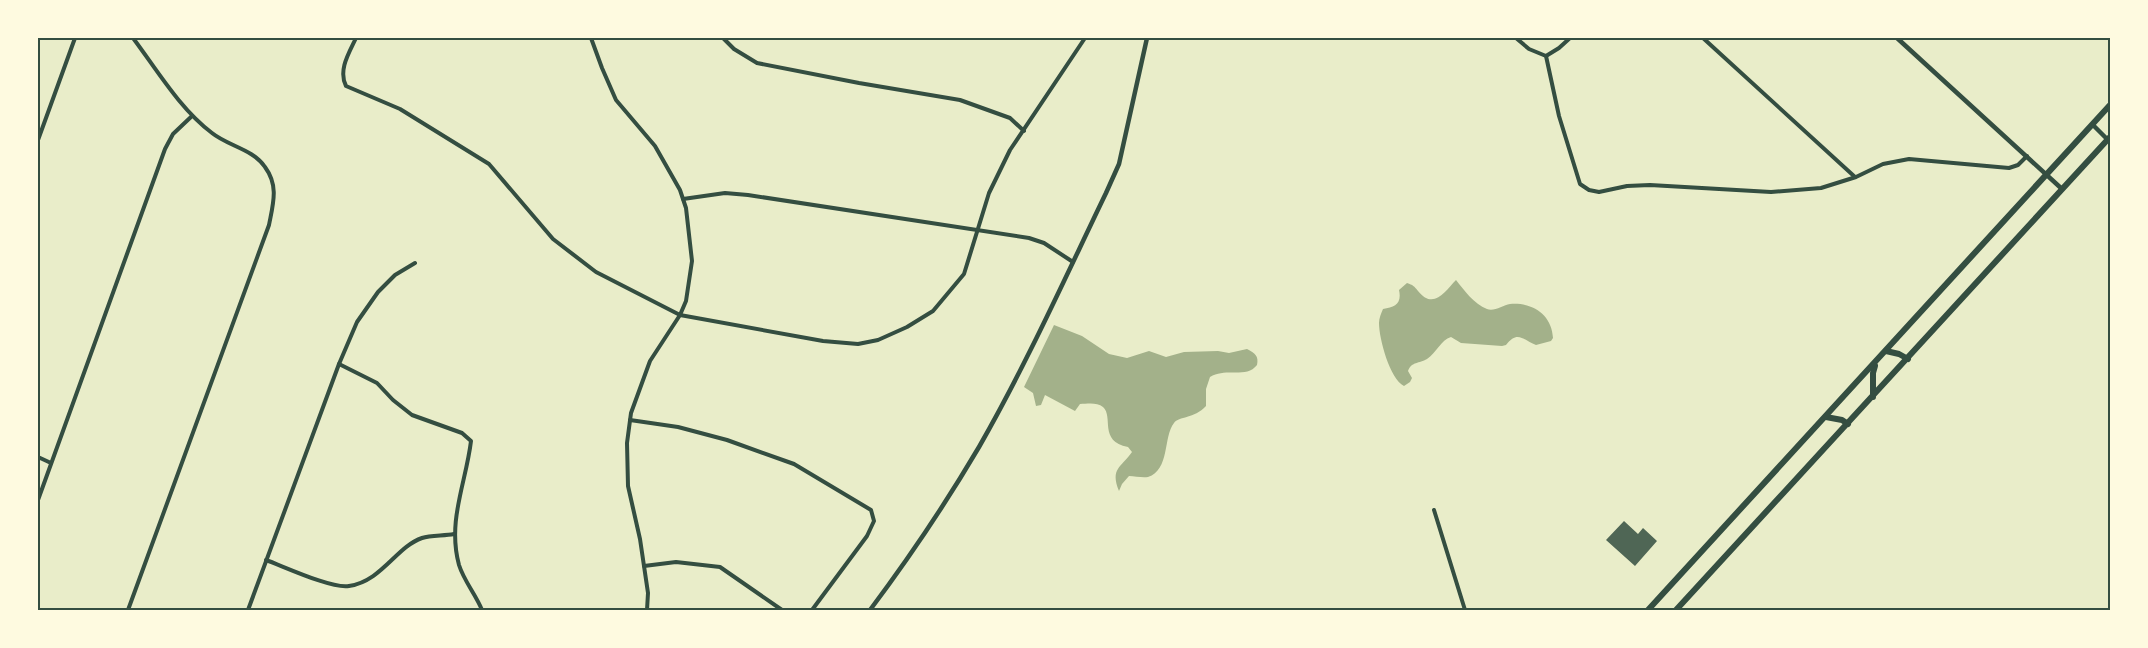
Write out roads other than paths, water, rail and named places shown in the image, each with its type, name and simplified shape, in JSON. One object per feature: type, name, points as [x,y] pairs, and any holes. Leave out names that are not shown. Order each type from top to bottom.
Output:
[{"type":"main road","points":[[1648,610],[2110,105]]},
{"type":"main road","points":[[1676,610],[2062,189],[2110,140]]},
{"type":"main road","points":[[1886,351],[1908,359]]},
{"type":"main road","points":[[1873,397],[1873,373],[1876,362]]},
{"type":"main road","points":[[1826,417],[1842,420],[1848,424]]},
{"type":"street","points":[[38,141],[75,38]]},
{"type":"street","points":[[128,610],[269,225],[275,193],[267,169],[258,158],[213,135],[192,116],[133,38]]},
{"type":"street","points":[[356,38],[342,71],[346,86],[400,109],[489,164],[553,239],[597,272],[680,315],[823,341],[858,344],[878,340],[933,312],[964,274],[989,193],[1010,150],[1085,38]]},
{"type":"street","points":[[591,38],[616,100],[655,146],[681,190],[692,261],[686,301],[680,315],[650,361],[630,420],[627,443],[628,486],[640,539],[648,593],[647,610]]},
{"type":"street","points":[[723,38],[734,49],[757,63],[960,100],[1010,118],[1024,131]]},
{"type":"street","points":[[870,610],[932,523],[979,447],[1073,262],[1119,164],[1147,38]]},
{"type":"street","points":[[1516,38],[1529,49],[1546,56]]},
{"type":"street","points":[[1546,56],[1570,38]]},
{"type":"street","points":[[1703,38],[1856,177]]},
{"type":"street","points":[[1897,38],[2062,189]]},
{"type":"street","points":[[1546,56],[1559,116],[1580,184],[1589,190],[1599,192],[1627,186],[1650,185],[1771,192],[1821,188],[1856,177],[1883,164],[1910,159],[2009,168],[2018,165],[2027,156]]},
{"type":"street","points":[[38,500],[165,150],[173,134],[192,116]]},
{"type":"street","points":[[2093,125],[2110,140]]},
{"type":"street","points":[[683,199],[725,193],[748,195],[1029,238],[1044,243],[1073,262]]},
{"type":"street","points":[[248,610],[339,364],[357,322],[378,292],[395,275],[415,263]]},
{"type":"street","points":[[339,364],[377,383],[412,415],[462,433],[471,441],[455,515],[454,534],[459,566],[482,610]]},
{"type":"street","points":[[630,420],[678,427],[727,440],[785,461],[871,510],[874,521],[867,536],[812,610]]},
{"type":"street","points":[[38,457],[51,463]]},
{"type":"street","points":[[1434,510],[1465,610]]},
{"type":"street","points":[[266,560],[336,585],[350,586],[371,577],[388,566],[405,547],[422,538],[454,534]]},
{"type":"street","points":[[644,566],[676,562],[720,567],[782,610]]}]
